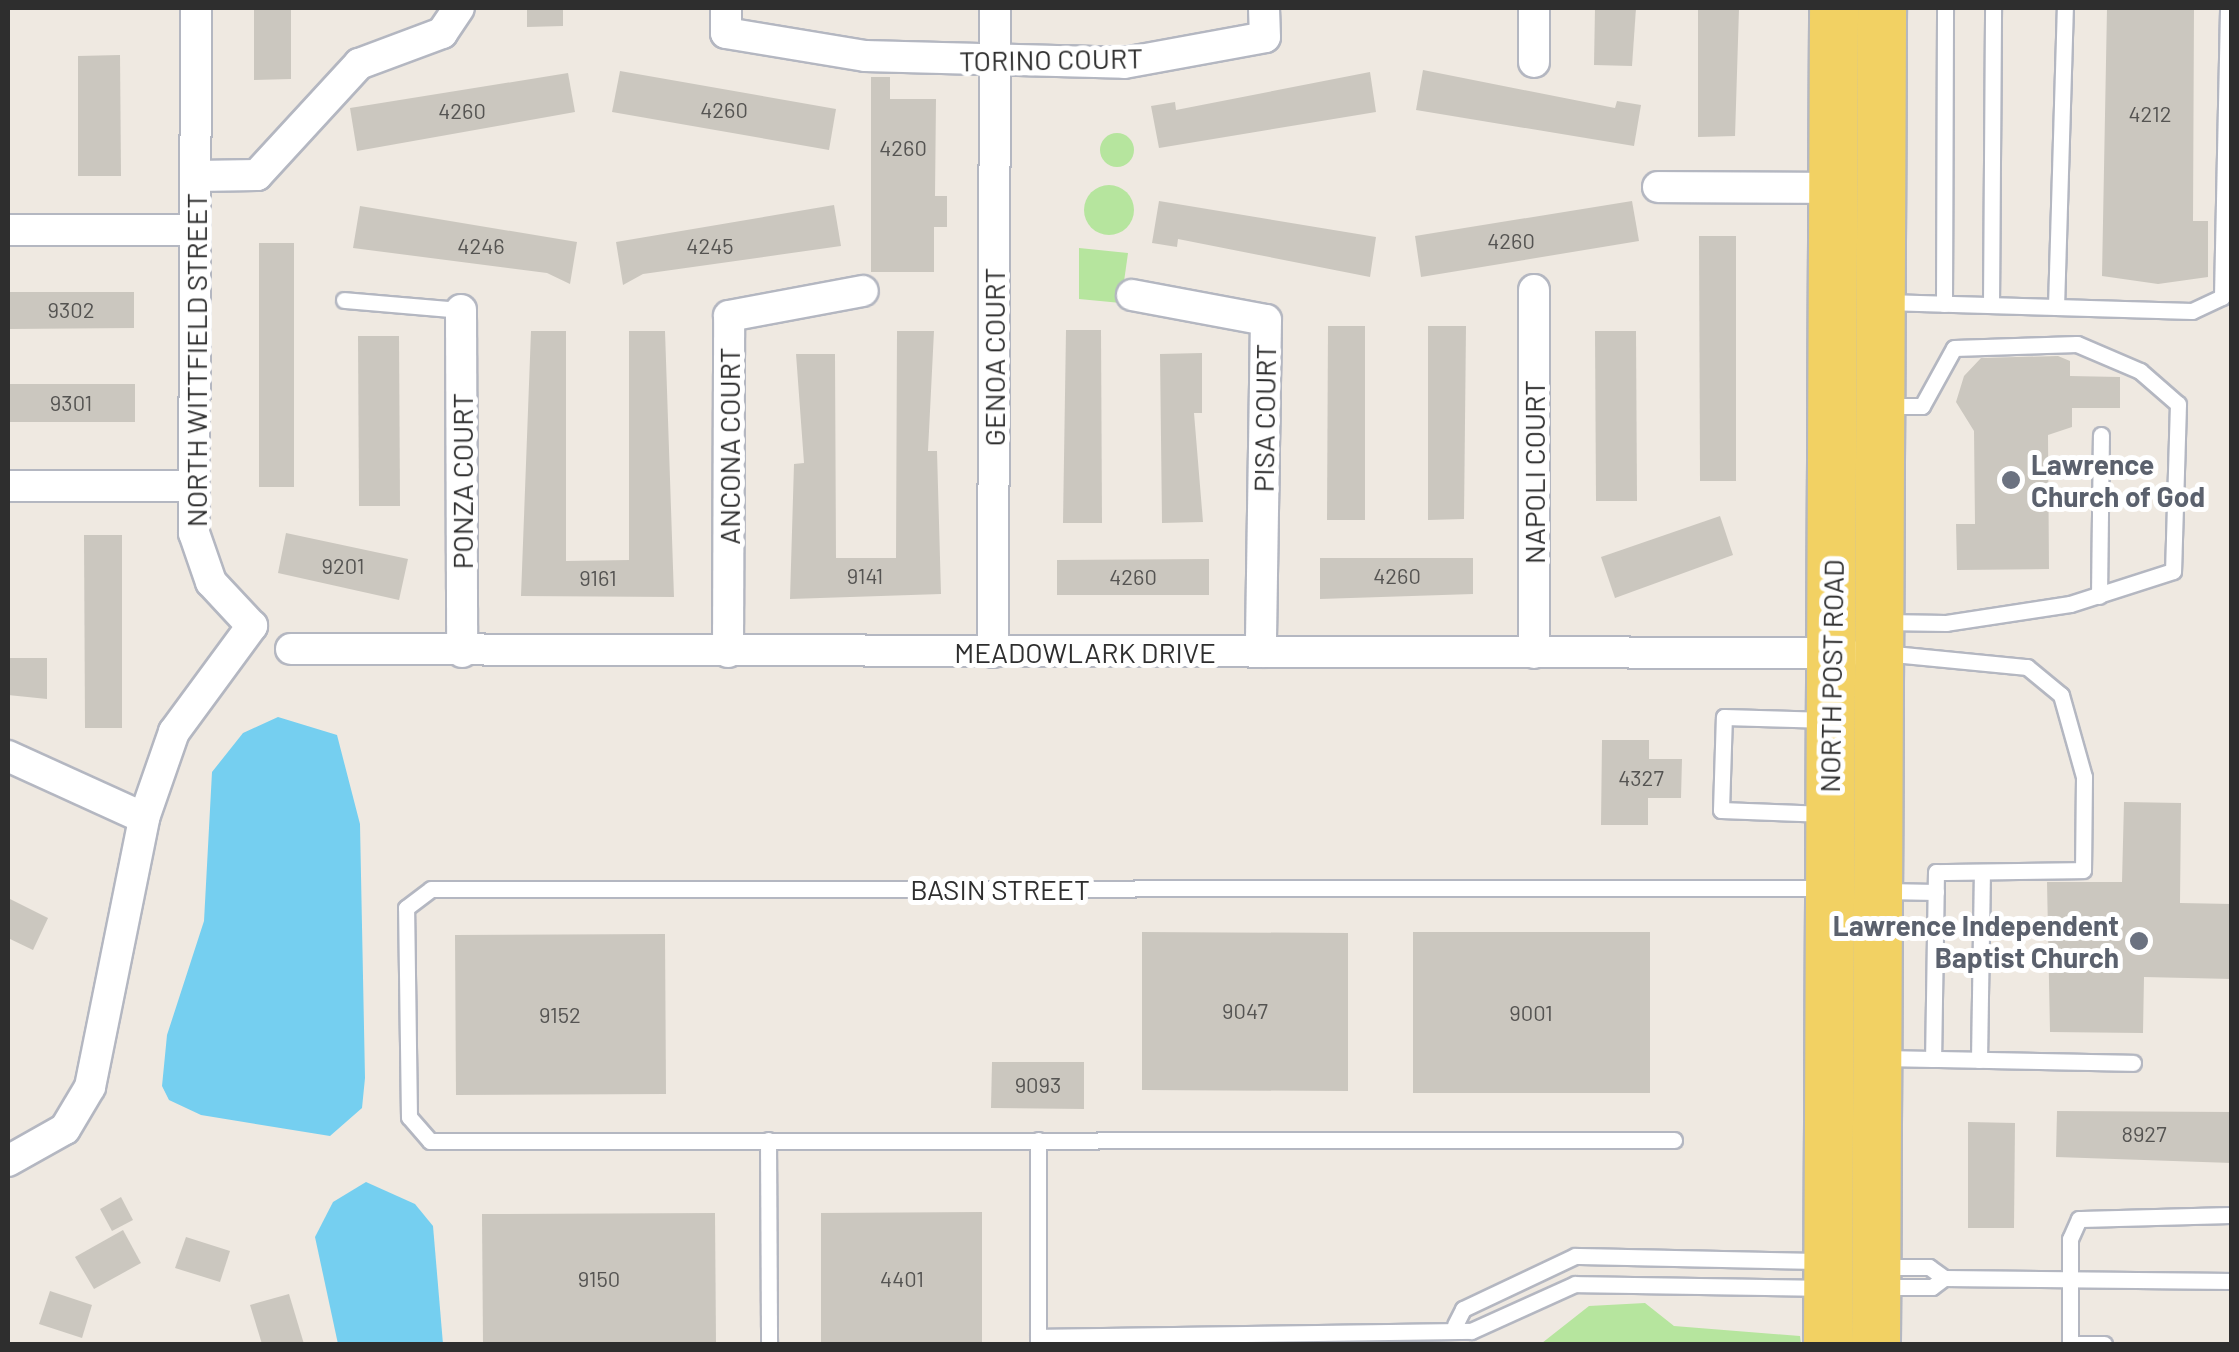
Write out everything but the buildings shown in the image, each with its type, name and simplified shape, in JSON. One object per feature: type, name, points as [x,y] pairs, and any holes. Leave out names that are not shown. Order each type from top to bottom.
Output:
[{"type":"main road","name":"NORTH POST ROAD","points":[[1834,8],[1830,888],[1853,1276],[1876,1344]]},
{"type":"main road","name":"NORTH POST ROAD","points":[[1828,1344],[1853,1276],[1877,1058],[1882,8]]},
{"type":"street","name":"NORTH WITTFIELD STREET","points":[[8,1161],[65,1129],[100,1057],[144,818],[174,732],[252,626],[202,564],[194,486],[196,8]]},
{"type":"street","points":[[196,176],[257,174],[360,64],[442,34],[459,8]]},
{"type":"street","name":"TORINO COURT","points":[[726,8],[726,33],[865,56],[994,63],[1124,63],[1264,38],[1264,8]]},
{"type":"street","name":"GENOA COURT","points":[[994,8],[994,652]]},
{"type":"street","points":[[1534,8],[1534,62]]},
{"type":"street","points":[[1658,188],[1834,188]]},
{"type":"street","points":[[8,230],[195,230]]},
{"type":"street","name":"NAPOLI COURT","points":[[1534,290],[1534,652]]},
{"type":"street","name":"ANCONA COURT","points":[[728,652],[729,316],[863,291]]},
{"type":"street","name":"PISA COURT","points":[[1132,294],[1266,320],[1261,652]]},
{"type":"street","name":"PONZA COURT","points":[[462,310],[462,652]]},
{"type":"street","points":[[8,486],[194,486]]},
{"type":"street","name":"MEADOWLARK DRIVE","points":[[291,649],[1830,653],[1879,638]]},
{"type":"street","points":[[8,756],[144,818]]},
{"type":"lane","points":[[1944,304],[1945,8]]},
{"type":"lane","points":[[1992,306],[1994,8]]},
{"type":"lane","points":[[2056,307],[2065,8]]},
{"type":"lane","points":[[1880,302],[2192,310],[2222,297],[2228,8]]},
{"type":"lane","points":[[344,300],[462,310]]},
{"type":"lane","points":[[1879,638],[2099,596],[2174,571],[2178,404],[2140,371],[2077,344],[1954,348],[1922,406],[1880,406]]},
{"type":"lane","points":[[2099,596],[2102,435]]},
{"type":"lane","points":[[1879,638],[2028,667],[2068,710],[2084,777],[2083,870],[1936,872],[1934,1059]]},
{"type":"lane","points":[[1830,720],[1724,716],[1721,810],[1830,814]]},
{"type":"lane","points":[[1979,1060],[1982,873]]},
{"type":"lane","name":"BASIN STREET","points":[[768,1140],[430,1142],[416,1134],[408,1117],[405,914],[431,889],[1830,888]]},
{"type":"lane","points":[[1877,891],[1936,892]]},
{"type":"lane","points":[[1877,1058],[2133,1063]]},
{"type":"lane","points":[[769,1344],[768,1140],[1674,1140]]},
{"type":"lane","points":[[1038,1140],[1038,1341],[1405,1334],[1455,1325],[1494,1325],[1575,1284],[1853,1276]]},
{"type":"lane","points":[[2104,1344],[2070,1344],[2072,1228],[2088,1214],[2232,1215]]},
{"type":"lane","points":[[1455,1325],[1463,1309],[1575,1256],[1853,1276],[1932,1287],[1944,1278],[2232,1280]]},
{"type":"green space","points":[[1117,133],[1129,138],[1134,150],[1129,162],[1117,167],[1105,162],[1100,150],[1105,138]]},
{"type":"green space","points":[[1109,185],[1126,193],[1134,210],[1126,227],[1109,235],[1092,227],[1084,210],[1092,193]]},
{"type":"green space","points":[[1079,248],[1128,253],[1121,303],[1079,299]]},
{"type":"green space","points":[[1645,1303],[1674,1326],[1800,1336],[1801,1344],[1521,1344],[1542,1343],[1589,1306]]},
{"type":"water","points":[[278,717],[337,735],[360,824],[365,1078],[362,1108],[330,1136],[201,1115],[169,1100],[162,1086],[167,1035],[204,921],[212,772],[243,733]]},
{"type":"water","points":[[366,1182],[415,1204],[433,1226],[443,1344],[338,1344],[315,1237],[333,1202]]},
{"type":"place","name":"Lawrence Church of God","points":[[2011,480]]},
{"type":"place","name":"Lawrence Independent Baptist Church","points":[[2139,941]]}]
